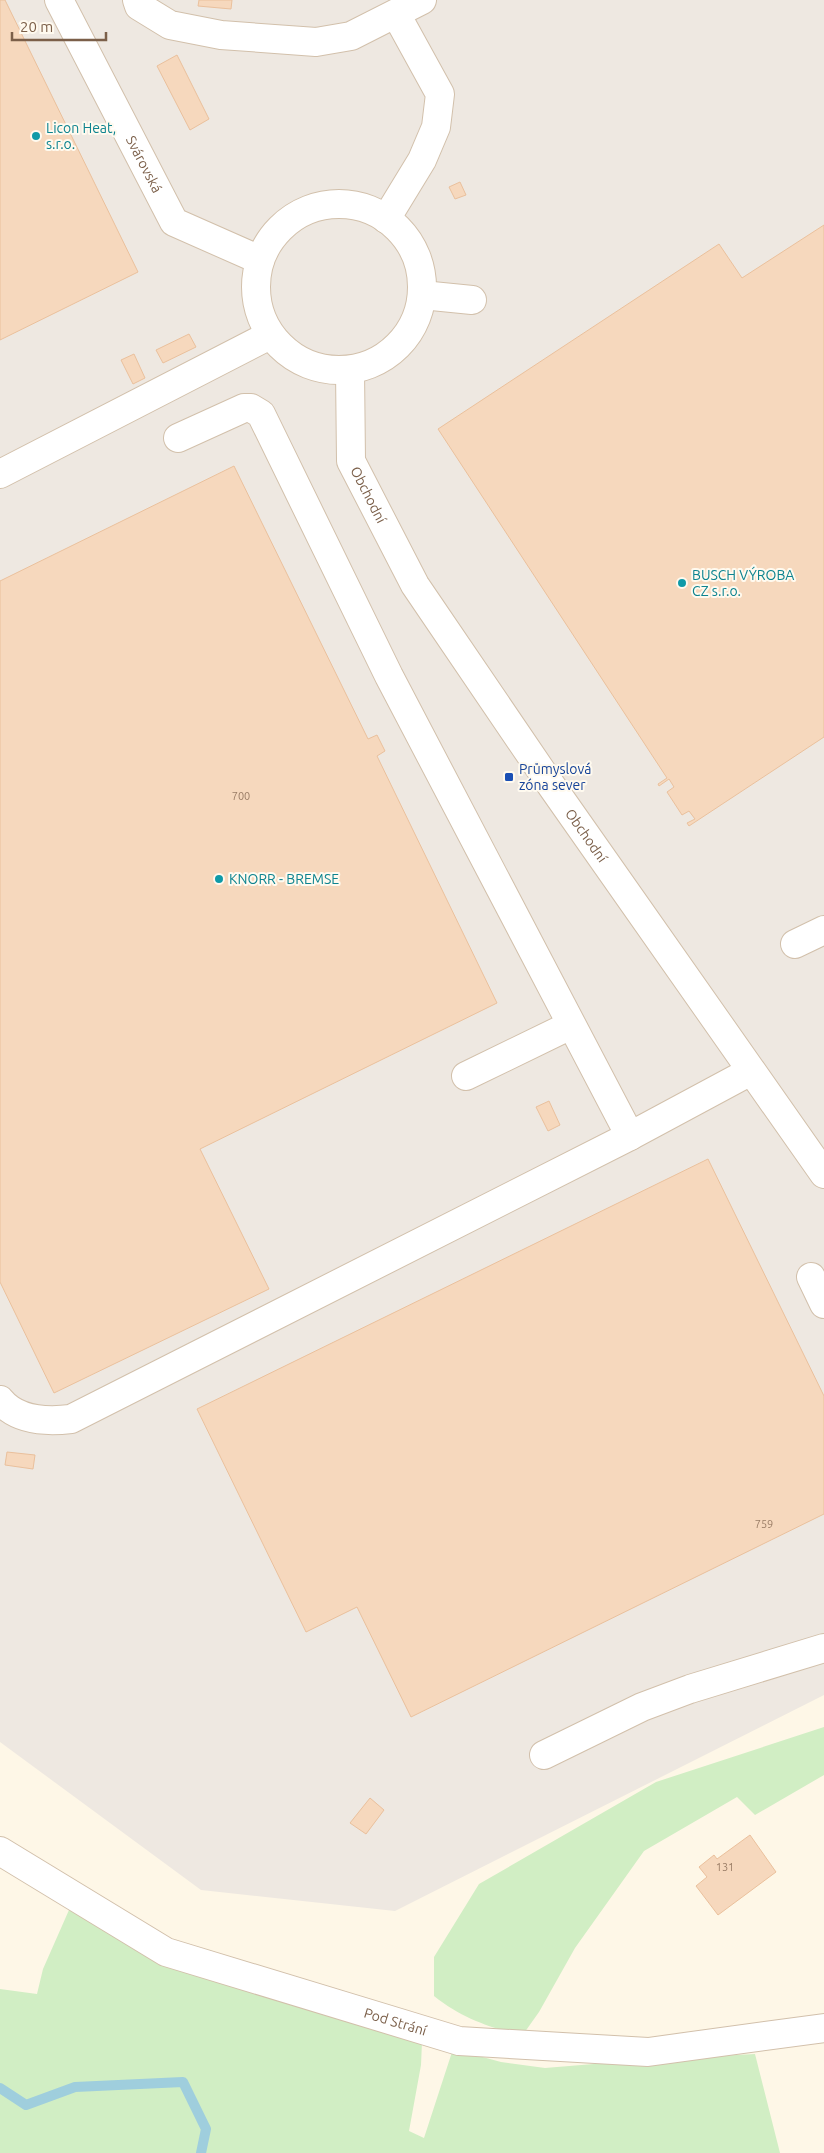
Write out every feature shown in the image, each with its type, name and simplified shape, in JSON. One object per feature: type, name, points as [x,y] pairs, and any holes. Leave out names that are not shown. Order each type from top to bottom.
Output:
[{"type":"street","name":"Svárovská","points":[[59,0],[174,222],[260,260]]},
{"type":"street","points":[[136,0],[139,6],[170,25],[221,35],[316,42],[351,36],[422,0]]},
{"type":"street","points":[[386,219],[422,160],[429,144],[436,127],[440,94],[396,14]]},
{"type":"street","points":[[328,204],[358,206],[386,219],[407,239],[420,266],[422,295],[410,330],[384,357],[350,370],[319,369],[291,356],[270,335],[256,298],[260,260],[275,233],[299,214],[328,204]]},
{"type":"street","points":[[422,295],[472,300]]},
{"type":"street","points":[[0,474],[270,335]]},
{"type":"street","name":"Obchodní","points":[[350,370],[350,461],[415,585],[548,780],[824,1174]]},
{"type":"street","points":[[178,438],[244,408],[251,408],[262,414],[389,676],[630,1136]]},
{"type":"street","points":[[795,944],[824,930]]},
{"type":"street","points":[[466,1076],[571,1025]]},
{"type":"street","points":[[0,1400],[20,1416],[50,1421],[71,1419],[630,1136],[751,1071]]},
{"type":"street","points":[[811,1277],[824,1304]]},
{"type":"street","points":[[544,1755],[642,1707],[690,1689],[824,1648]]},
{"type":"street","name":"Pod Strání","points":[[0,1852],[166,1952],[459,2041],[648,2052],[824,2028]]},
{"type":"shaded area","points":[[0,0],[824,0],[824,1695],[395,1911],[201,1890],[0,1742]]},
{"type":"green space","points":[[824,1727],[824,1775],[755,1815],[737,1797],[644,1851],[575,1948],[539,2012],[522,2036],[465,2016],[434,1996],[434,1957],[479,1884],[656,1782]]},
{"type":"green space","points":[[69,1910],[153,1949],[422,2042],[421,2065],[409,2131],[424,2138],[453,2049],[501,2062],[545,2068],[642,2060],[755,2054],[780,2153],[0,2153],[0,1989],[37,1994],[43,1969]]},
{"type":"building","name":"Licon Heat, s.r.o.","points":[[0,0],[5,0],[138,272],[0,340]]},
{"type":"building","points":[[199,0],[232,0],[231,9],[198,6]]},
{"type":"building","points":[[177,55],[209,119],[190,130],[157,66]]},
{"type":"building","points":[[460,182],[466,195],[455,199],[449,187]]},
{"type":"building","name":"BUSCH VÝROBA CZ s.r.o.","points":[[824,225],[824,737],[689,826],[687,823],[695,819],[689,811],[682,815],[667,792],[674,787],[669,779],[659,786],[658,784],[667,778],[438,429],[719,244],[742,278]]},
{"type":"building","points":[[189,334],[196,347],[163,363],[156,350]]},
{"type":"building","points":[[134,354],[145,378],[133,384],[121,360]]},
{"type":"building","name":"KNORR - BREMSE","points":[[234,466],[368,739],[377,735],[385,751],[377,756],[497,1003],[200,1149],[269,1289],[54,1393],[0,1282],[0,581]]},
{"type":"building","points":[[549,1101],[560,1125],[548,1131],[536,1107]]},
{"type":"building","points":[[708,1159],[824,1396],[824,1514],[411,1717],[357,1607],[306,1632],[197,1409]]},
{"type":"building","points":[[7,1452],[35,1455],[33,1469],[5,1465]]},
{"type":"building","points":[[370,1798],[384,1810],[366,1834],[350,1823]]},
{"type":"building","points":[[750,1835],[776,1872],[718,1915],[696,1886],[707,1877],[699,1867],[714,1855],[717,1859]]},
{"type":"waterway","points":[[0,2088],[26,2105],[75,2087],[183,2082],[206,2129],[201,2153]]},
{"type":"place","name":"Licon Heat, s.r.o.","points":[[36,136]]},
{"type":"place","name":"BUSCH VÝROBA CZ s.r.o.","points":[[682,583]]},
{"type":"place","name":"Průmyslová zóna sever","points":[[509,777]]},
{"type":"place","name":"KNORR - BREMSE","points":[[219,879]]}]
